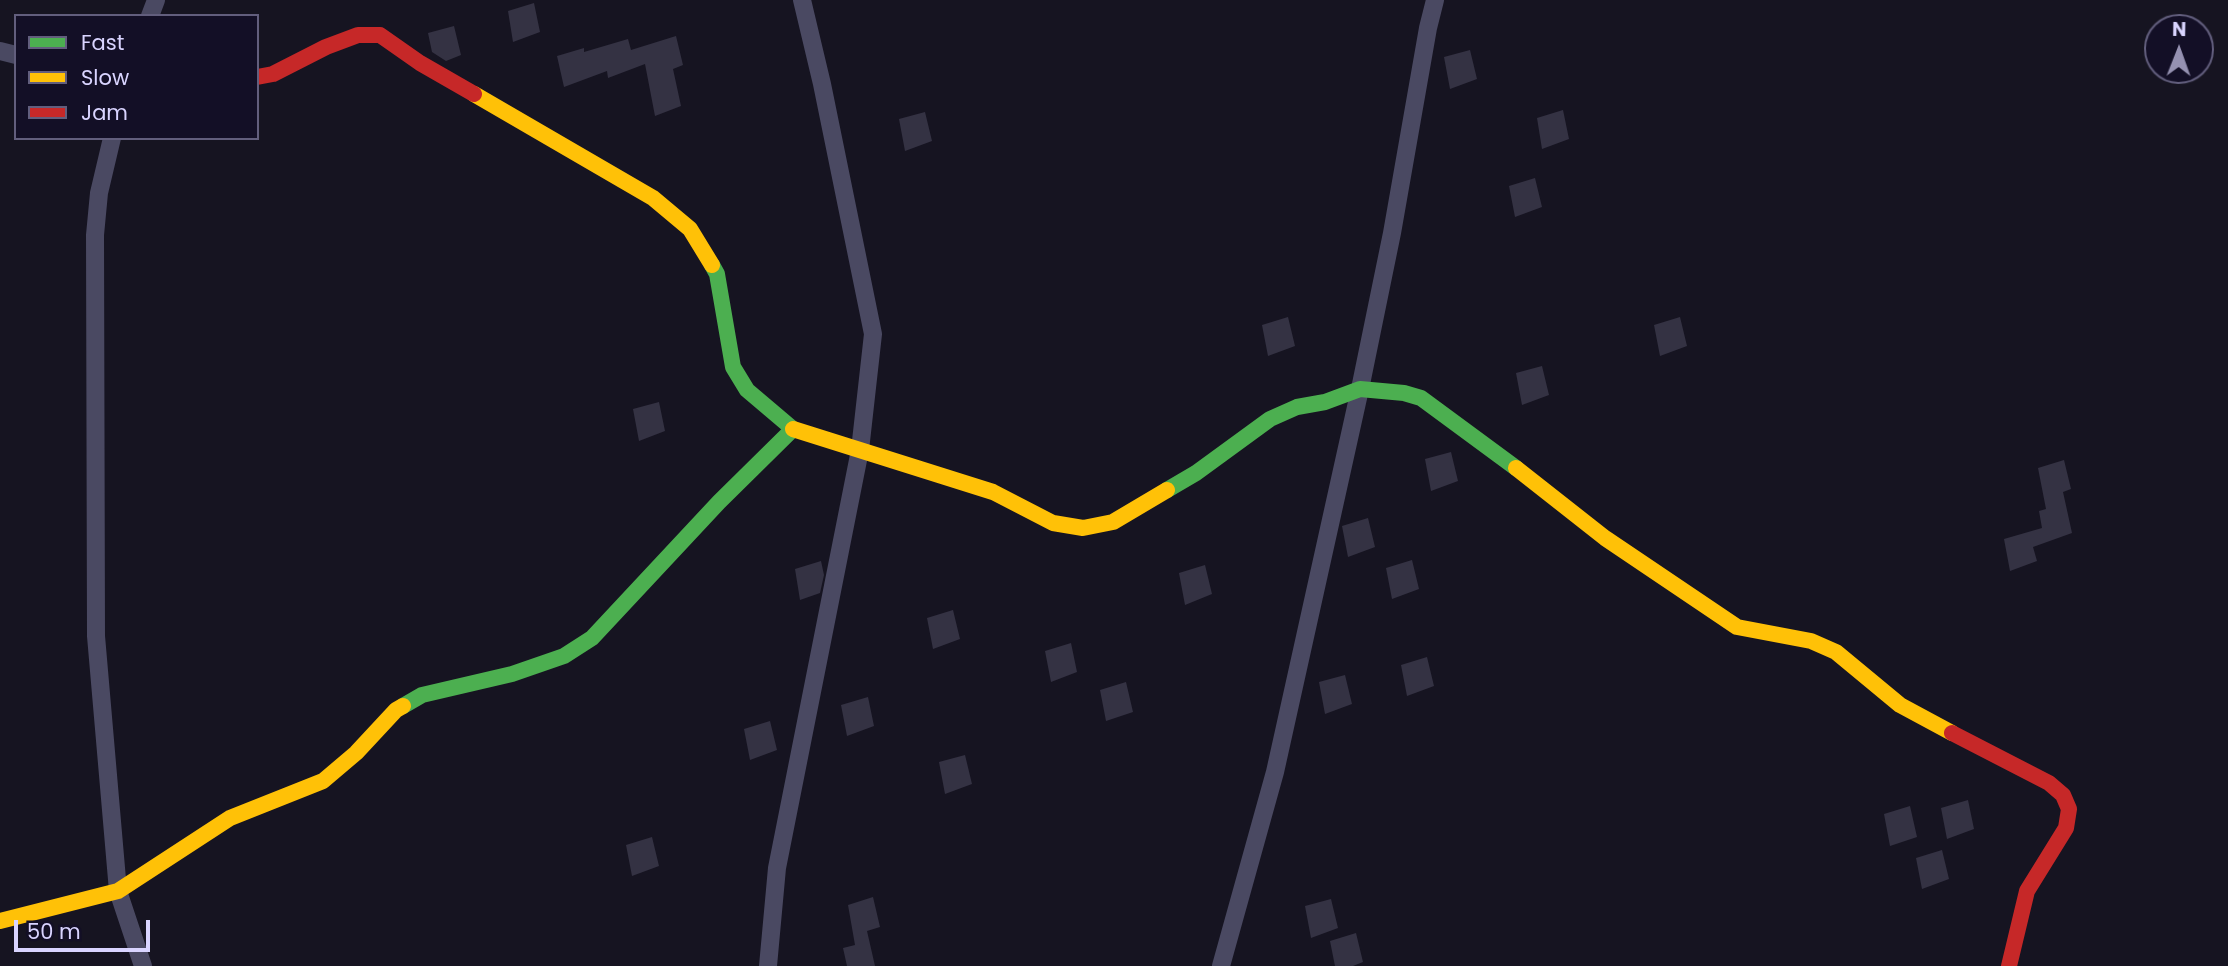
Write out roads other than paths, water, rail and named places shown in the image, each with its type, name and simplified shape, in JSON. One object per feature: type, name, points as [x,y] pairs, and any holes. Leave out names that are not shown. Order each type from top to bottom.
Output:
[{"type":"street","points":[[768,966],[777,868],[860,450],[873,334],[802,0]]},
{"type":"street","points":[[1221,966],[1275,772],[1360,388],[1392,233],[1427,28],[1435,0]]},
{"type":"street","points":[[259,78],[273,74],[326,47],[358,35],[380,35],[443,76],[653,198],[690,229],[717,274],[733,367],[747,390],[793,429],[993,492],[1053,523],[1083,528],[1113,522],[1196,473],[1270,419],[1297,407],[1325,402],[1360,388],[1404,393],[1421,398],[1542,486],[1605,538],[1737,626],[1811,641],[1836,652],[1900,705],[2049,783],[2063,795],[2069,809],[2066,828],[2027,891],[2009,966]]},
{"type":"street","points":[[112,140],[99,194],[95,235],[96,636],[118,891],[143,966]]},
{"type":"street","points":[[0,921],[118,891],[230,818],[323,782],[396,710],[422,695],[512,674],[564,656],[592,638],[719,502],[793,429]]}]
